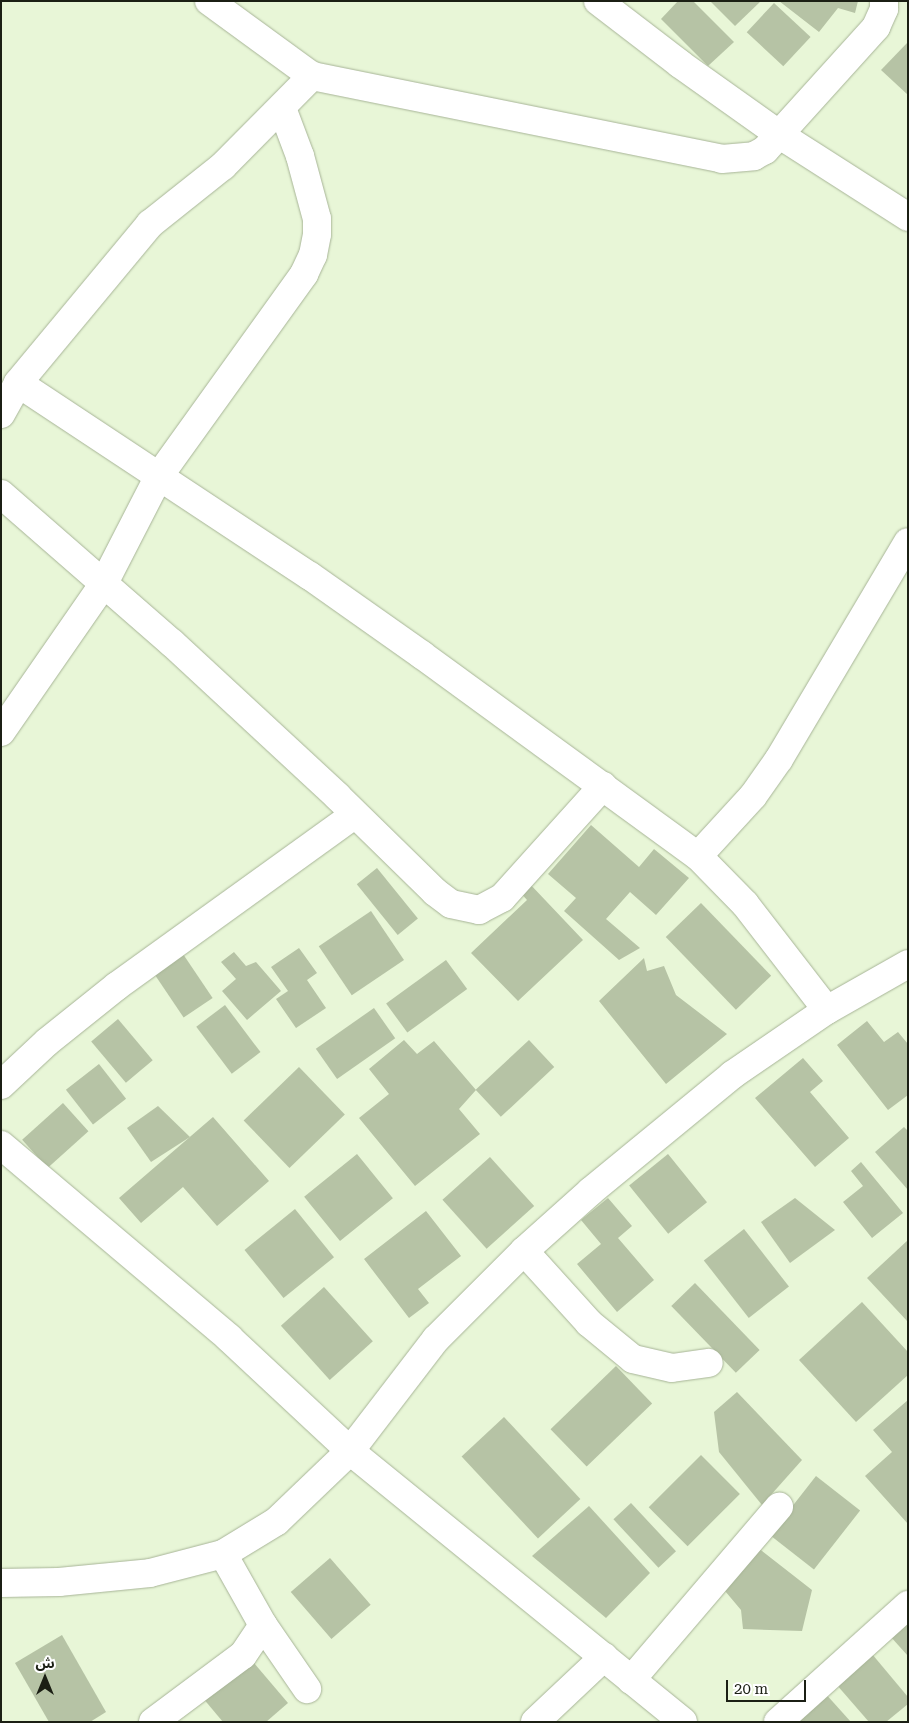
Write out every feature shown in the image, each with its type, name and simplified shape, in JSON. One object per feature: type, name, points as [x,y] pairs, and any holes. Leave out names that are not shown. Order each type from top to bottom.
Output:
[{"type":"street","points":[[208,1],[312,76],[722,159],[754,156],[765,150],[876,27],[884,9],[884,1]]},
{"type":"street","points":[[598,1],[680,64],[780,135],[908,217]]},
{"type":"street","points":[[1,414],[18,383],[150,224],[223,166],[312,76]]},
{"type":"street","points":[[1,732],[104,583],[159,476],[304,274],[313,254],[317,234],[317,219],[300,156],[282,108]]},
{"type":"street","points":[[18,383],[310,576],[698,856],[745,904],[827,1010]]},
{"type":"street","points":[[1,494],[104,583],[337,796],[354,815],[440,896],[451,904],[479,910],[502,898],[603,786]]},
{"type":"street","points":[[698,856],[753,796],[779,758],[908,542]]},
{"type":"street","points":[[1,1084],[47,1042],[117,986],[354,815]]},
{"type":"street","points":[[1,1583],[59,1582],[150,1573],[223,1554],[277,1521],[350,1451],[436,1339],[524,1252],[681,1115],[732,1074],[827,1010],[908,964]]},
{"type":"street","points":[[1,1145],[229,1338],[350,1451],[683,1722]]},
{"type":"street","points":[[524,1252],[589,1323],[633,1359],[672,1368],[709,1363]]},
{"type":"street","points":[[631,1680],[778,1507]]},
{"type":"street","points":[[223,1554],[263,1625],[307,1689]]},
{"type":"street","points":[[778,1722],[908,1605]]},
{"type":"street","points":[[153,1722],[243,1655],[263,1625]]},
{"type":"street","points":[[535,1722],[604,1657]]},
{"type":"building","points":[[678,1],[693,1],[734,42],[708,66],[661,19]]},
{"type":"building","points":[[710,1],[761,1],[735,26]]},
{"type":"building","points":[[779,1],[858,1],[855,13],[838,8],[819,32]]},
{"type":"building","points":[[774,3],[811,37],[783,66],[747,32]]},
{"type":"building","points":[[908,42],[908,95],[881,70]]},
{"type":"building","points":[[591,825],[639,867],[654,849],[689,878],[656,915],[630,892],[606,919],[640,948],[619,960],[564,911],[576,898],[548,874]]},
{"type":"building","points":[[377,868],[418,919],[398,935],[357,884]]},
{"type":"building","points":[[528,882],[583,940],[518,1001],[471,953],[527,900],[519,891]]},
{"type":"building","points":[[701,903],[771,976],[736,1010],[666,937]]},
{"type":"building","points":[[371,911],[404,960],[352,995],[319,946]]},
{"type":"building","points":[[299,948],[317,973],[307,980],[326,1008],[296,1028],[276,999],[288,991],[271,967]]},
{"type":"building","points":[[234,952],[246,966],[256,962],[281,991],[247,1020],[222,991],[236,979],[221,962]]},
{"type":"building","points":[[183,954],[213,998],[184,1018],[154,974]]},
{"type":"building","points":[[644,958],[647,971],[664,966],[676,995],[727,1034],[666,1084],[599,1001]]},
{"type":"building","points":[[446,960],[467,989],[407,1033],[386,1003]]},
{"type":"building","points":[[225,1005],[261,1052],[232,1074],[196,1027]]},
{"type":"building","points":[[374,1008],[395,1038],[337,1079],[316,1049]]},
{"type":"building","points":[[118,1019],[153,1060],[126,1083],[91,1041]]},
{"type":"building","points":[[867,1021],[884,1042],[898,1032],[908,1044],[908,1095],[888,1110],[837,1045]]},
{"type":"building","points":[[404,1040],[417,1054],[434,1041],[476,1090],[459,1109],[480,1134],[415,1186],[359,1118],[389,1094],[369,1069]]},
{"type":"building","points":[[529,1040],[554,1067],[501,1117],[476,1090]]},
{"type":"building","points":[[803,1058],[823,1081],[810,1092],[849,1138],[815,1167],[755,1098]]},
{"type":"building","points":[[99,1064],[126,1099],[93,1125],[66,1090]]},
{"type":"building","points":[[299,1067],[345,1114],[289,1168],[244,1120]]},
{"type":"building","points":[[63,1103],[88,1131],[48,1168],[22,1140]]},
{"type":"building","points":[[158,1106],[190,1137],[151,1162],[127,1128]]},
{"type":"building","points":[[213,1117],[269,1181],[217,1226],[183,1187],[141,1223],[119,1198]]},
{"type":"building","points":[[904,1127],[908,1131],[908,1190],[875,1152]]},
{"type":"building","points":[[357,1154],[393,1198],[340,1241],[304,1197]]},
{"type":"building","points":[[668,1154],[707,1202],[668,1234],[629,1185]]},
{"type":"building","points":[[490,1157],[534,1206],[487,1249],[442,1200]]},
{"type":"building","points":[[861,1162],[903,1213],[872,1238],[843,1202],[863,1186],[851,1171]]},
{"type":"building","points":[[608,1198],[632,1226],[618,1238],[654,1280],[617,1312],[577,1264],[601,1244],[581,1220]]},
{"type":"building","points":[[795,1198],[835,1230],[790,1263],[761,1222]]},
{"type":"building","points":[[295,1209],[334,1257],[284,1298],[244,1250]]},
{"type":"building","points":[[426,1211],[461,1256],[418,1289],[429,1303],[409,1318],[364,1259]]},
{"type":"building","points":[[744,1229],[789,1287],[749,1318],[704,1260]]},
{"type":"building","points":[[908,1240],[908,1322],[867,1278]]},
{"type":"building","points":[[695,1283],[760,1350],[736,1373],[671,1306]]},
{"type":"building","points":[[324,1287],[373,1341],[330,1380],[281,1326]]},
{"type":"building","points":[[862,1302],[908,1352],[908,1375],[856,1422],[799,1360]]},
{"type":"building","points":[[616,1366],[652,1403],[587,1467],[551,1429]]},
{"type":"building","points":[[737,1392],[802,1460],[762,1505],[719,1452],[714,1412]]},
{"type":"building","points":[[908,1400],[908,1524],[865,1476],[892,1452],[873,1430]]},
{"type":"building","points":[[504,1417],[580,1499],[538,1538],[462,1457]]},
{"type":"building","points":[[701,1455],[740,1494],[688,1546],[649,1507]]},
{"type":"building","points":[[816,1476],[860,1510],[814,1570],[770,1535]]},
{"type":"building","points":[[631,1503],[676,1551],[658,1568],[613,1519]]},
{"type":"building","points":[[589,1506],[650,1573],[606,1618],[532,1556]]},
{"type":"building","points":[[753,1544],[812,1590],[802,1631],[743,1629],[741,1610],[720,1585]]},
{"type":"building","points":[[330,1558],[371,1605],[331,1639],[291,1592]]},
{"type":"building","points":[[908,1620],[908,1656],[890,1636]]},
{"type":"building","points":[[62,1635],[106,1712],[90,1722],[49,1722],[15,1663]]},
{"type":"building","points":[[872,1654],[908,1697],[908,1704],[886,1722],[869,1722],[836,1684]]},
{"type":"building","points":[[249,1657],[288,1703],[266,1722],[223,1722],[202,1697]]},
{"type":"building","points":[[824,1692],[851,1722],[792,1722]]}]
